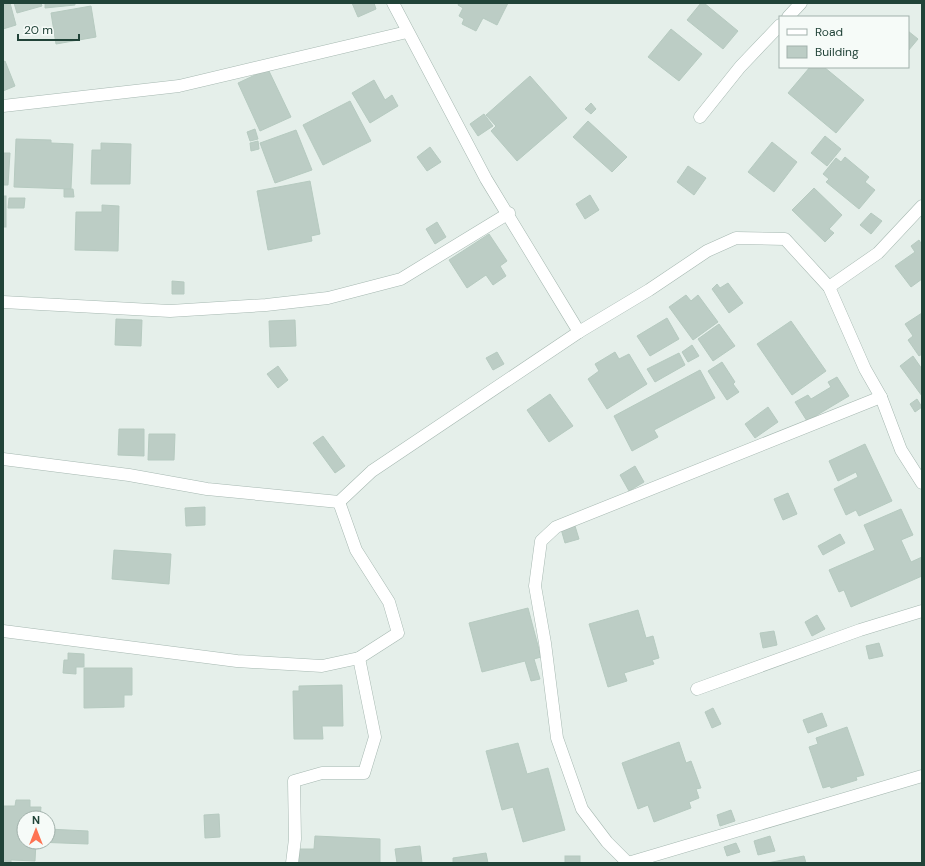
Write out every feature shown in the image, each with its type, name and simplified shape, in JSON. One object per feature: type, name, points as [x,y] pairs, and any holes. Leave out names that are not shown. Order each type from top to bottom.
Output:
[{"type":"street","points":[[393,3],[486,179],[509,213],[579,332]]},
{"type":"street","points":[[789,16],[801,3]]},
{"type":"street","points":[[700,117],[740,67],[779,26]]},
{"type":"street","points":[[3,106],[179,86],[407,32]]},
{"type":"street","points":[[829,287],[878,253],[922,206]]},
{"type":"street","points":[[3,302],[170,311],[266,305],[328,298],[401,279],[509,213]]},
{"type":"street","points":[[3,459],[129,475],[207,488],[339,502],[372,471],[579,332],[649,290],[707,251],[736,238],[784,239],[829,287],[865,369],[881,397],[901,450],[922,484]]},
{"type":"street","points":[[881,397],[556,527],[541,541],[535,586],[545,644],[557,738],[582,809],[608,842],[628,863],[922,776]]},
{"type":"street","points":[[3,630],[237,661],[322,666],[359,658],[398,633],[389,602],[356,550],[339,502]]},
{"type":"street","points":[[697,689],[860,630],[922,611]]},
{"type":"street","points":[[292,863],[295,839],[294,781],[322,773],[364,773],[375,737],[359,658]]},
{"type":"building","points":[[3,3],[10,3],[16,25],[3,29]]},
{"type":"building","points":[[14,3],[41,3],[42,6],[17,13]]},
{"type":"building","points":[[45,3],[75,3],[75,5],[45,8]]},
{"type":"building","points":[[352,3],[374,3],[376,9],[358,17]]},
{"type":"building","points":[[459,3],[508,3],[497,25],[483,18],[476,31],[462,24],[464,19],[459,16],[463,8],[458,5]]},
{"type":"building","points":[[701,3],[704,3],[738,31],[723,49],[687,20]]},
{"type":"building","points":[[91,6],[96,37],[56,44],[51,13]]},
{"type":"building","points":[[671,29],[702,54],[679,81],[648,57]]},
{"type":"building","points":[[909,32],[918,39],[909,50]]},
{"type":"building","points":[[5,61],[15,86],[3,91],[3,62]]},
{"type":"building","points":[[809,68],[825,68],[864,100],[836,133],[788,93]]},
{"type":"building","points":[[268,69],[291,117],[260,131],[238,83]]},
{"type":"building","points":[[530,76],[567,118],[517,161],[491,131],[496,126],[486,115]]},
{"type":"building","points":[[374,80],[385,100],[392,95],[398,106],[370,123],[352,93]]},
{"type":"building","points":[[350,101],[371,141],[323,165],[303,125]]},
{"type":"building","points":[[591,103],[596,109],[591,114],[585,109]]},
{"type":"building","points":[[484,114],[493,126],[478,136],[470,124]]},
{"type":"building","points":[[588,121],[627,157],[612,172],[573,137]]},
{"type":"building","points":[[255,129],[258,139],[250,141],[247,132]]},
{"type":"building","points":[[296,130],[312,170],[275,183],[260,143]]},
{"type":"building","points":[[825,136],[841,149],[827,166],[811,153]]},
{"type":"building","points":[[16,139],[51,140],[51,143],[73,144],[71,189],[14,187]]},
{"type":"building","points":[[258,141],[259,149],[251,151],[250,143]]},
{"type":"building","points":[[772,142],[797,162],[774,192],[748,172]]},
{"type":"building","points":[[101,143],[131,144],[130,184],[91,184],[92,150],[101,150]]},
{"type":"building","points":[[430,147],[441,162],[427,171],[417,157]]},
{"type":"building","points":[[3,153],[10,153],[8,185],[3,185]]},
{"type":"building","points":[[845,157],[869,177],[865,182],[875,190],[859,209],[826,182],[829,179],[823,174],[836,158],[841,162]]},
{"type":"building","points":[[688,166],[706,178],[694,195],[677,182]]},
{"type":"building","points":[[310,181],[320,234],[311,236],[312,241],[268,250],[257,191]]},
{"type":"building","points":[[814,188],[842,215],[829,229],[834,233],[825,242],[792,210]]},
{"type":"building","points":[[64,189],[73,189],[74,197],[64,197]]},
{"type":"building","points":[[590,195],[599,210],[585,219],[576,204]]},
{"type":"building","points":[[3,196],[6,196],[6,227],[3,227]]},
{"type":"building","points":[[9,198],[25,198],[24,208],[8,208]]},
{"type":"building","points":[[102,205],[119,206],[118,251],[75,250],[76,212],[102,212]]},
{"type":"building","points":[[871,213],[882,221],[871,234],[860,225]]},
{"type":"building","points":[[437,222],[446,237],[435,244],[426,229]]},
{"type":"building","points":[[489,234],[507,261],[500,266],[506,276],[493,285],[486,275],[467,288],[449,260]]},
{"type":"building","points":[[919,240],[922,245],[922,279],[911,287],[895,266],[915,252],[911,246]]},
{"type":"building","points":[[172,281],[184,282],[184,294],[172,294]]},
{"type":"building","points":[[728,283],[743,303],[729,313],[712,289],[717,284],[720,288]]},
{"type":"building","points":[[686,295],[691,301],[698,295],[718,322],[693,340],[669,307]]},
{"type":"building","points":[[922,313],[922,354],[919,356],[908,340],[913,336],[905,324]]},
{"type":"building","points":[[667,318],[679,339],[650,356],[637,336]]},
{"type":"building","points":[[116,319],[142,320],[141,346],[115,345]]},
{"type":"building","points":[[295,320],[296,346],[270,347],[269,321]]},
{"type":"building","points":[[791,321],[826,371],[792,395],[757,344]]},
{"type":"building","points":[[719,324],[735,346],[713,361],[698,339]]},
{"type":"building","points":[[692,345],[699,356],[688,362],[682,352]]},
{"type":"building","points":[[497,352],[504,364],[493,370],[486,358]]},
{"type":"building","points":[[615,352],[619,359],[629,354],[647,384],[607,409],[588,379],[599,371],[595,364]]},
{"type":"building","points":[[679,353],[685,365],[655,382],[647,369]]},
{"type":"building","points":[[913,356],[922,369],[922,396],[900,366]]},
{"type":"building","points":[[722,362],[735,382],[733,384],[739,392],[727,400],[708,371]]},
{"type":"building","points":[[278,366],[288,380],[278,388],[267,374]]},
{"type":"building","points":[[700,370],[715,398],[654,430],[658,437],[632,451],[614,416]]},
{"type":"building","points":[[837,377],[849,396],[807,421],[795,402],[808,395],[811,399],[831,387],[828,382]]},
{"type":"building","points":[[550,394],[573,426],[549,442],[527,410]]},
{"type":"building","points":[[917,399],[922,407],[915,412],[910,404]]},
{"type":"building","points":[[768,407],[778,422],[755,438],[745,424]]},
{"type":"building","points":[[119,429],[144,429],[144,456],[118,455]]},
{"type":"building","points":[[149,434],[175,434],[174,460],[148,460]]},
{"type":"building","points":[[323,436],[345,466],[335,473],[313,443]]},
{"type":"building","points":[[865,444],[892,501],[859,516],[856,510],[846,515],[834,489],[858,477],[856,472],[838,481],[829,461]]},
{"type":"building","points":[[635,466],[644,482],[629,491],[620,475]]},
{"type":"building","points":[[788,493],[797,514],[783,520],[774,499]]},
{"type":"building","points":[[205,507],[205,525],[186,526],[185,508]]},
{"type":"building","points":[[901,509],[913,535],[901,540],[911,562],[922,557],[922,576],[851,607],[844,590],[839,592],[829,570],[875,550],[864,525]]},
{"type":"building","points":[[575,526],[579,539],[565,543],[561,529]]},
{"type":"building","points":[[840,534],[845,543],[823,555],[818,546]]},
{"type":"building","points":[[114,550],[171,554],[169,584],[112,579]]},
{"type":"building","points":[[528,608],[541,657],[534,659],[540,679],[531,681],[525,661],[482,672],[469,623]]},
{"type":"building","points":[[638,610],[646,638],[653,636],[659,658],[652,660],[654,664],[624,673],[627,681],[608,687],[589,624]]},
{"type":"building","points":[[817,615],[825,629],[812,636],[805,622]]},
{"type":"building","points":[[774,631],[777,645],[763,648],[760,633]]},
{"type":"building","points":[[879,643],[883,656],[869,659],[866,646]]},
{"type":"building","points":[[68,653],[84,654],[84,667],[76,667],[76,674],[63,673],[64,660],[68,660]]},
{"type":"building","points":[[84,668],[132,668],[132,695],[124,695],[124,707],[84,708]]},
{"type":"building","points":[[342,685],[343,726],[322,726],[323,739],[294,739],[293,691],[299,691],[299,686]]},
{"type":"building","points":[[713,708],[721,724],[712,728],[705,712]]},
{"type":"building","points":[[822,713],[827,726],[808,733],[803,720]]},
{"type":"building","points":[[847,727],[864,775],[856,777],[857,780],[831,788],[830,786],[823,788],[809,747],[818,744],[816,738]]},
{"type":"building","points":[[679,742],[686,763],[691,761],[701,788],[696,789],[699,798],[689,802],[691,808],[654,822],[648,805],[638,809],[622,763]]},
{"type":"building","points":[[518,743],[527,774],[548,768],[565,830],[523,842],[513,807],[502,810],[486,751]]},
{"type":"building","points":[[16,800],[30,800],[30,807],[41,807],[41,810],[16,810],[16,850],[36,850],[35,861],[11,860],[11,863],[3,863],[3,806],[15,806]]},
{"type":"building","points":[[731,810],[735,821],[720,826],[717,815]]},
{"type":"building","points":[[219,814],[220,837],[205,838],[204,815]]},
{"type":"building","points":[[56,829],[88,831],[88,844],[56,843]]},
{"type":"building","points":[[315,836],[380,839],[380,863],[299,863],[299,849],[314,849]]},
{"type":"building","points":[[770,836],[775,851],[758,855],[754,841]]},
{"type":"building","points":[[736,843],[740,852],[727,856],[724,847]]},
{"type":"building","points":[[420,846],[422,863],[397,863],[395,849]]},
{"type":"building","points":[[486,853],[488,863],[453,863],[453,858]]},
{"type":"building","points":[[565,856],[580,856],[580,863],[565,863]]},
{"type":"building","points":[[804,856],[806,863],[767,863]]}]
